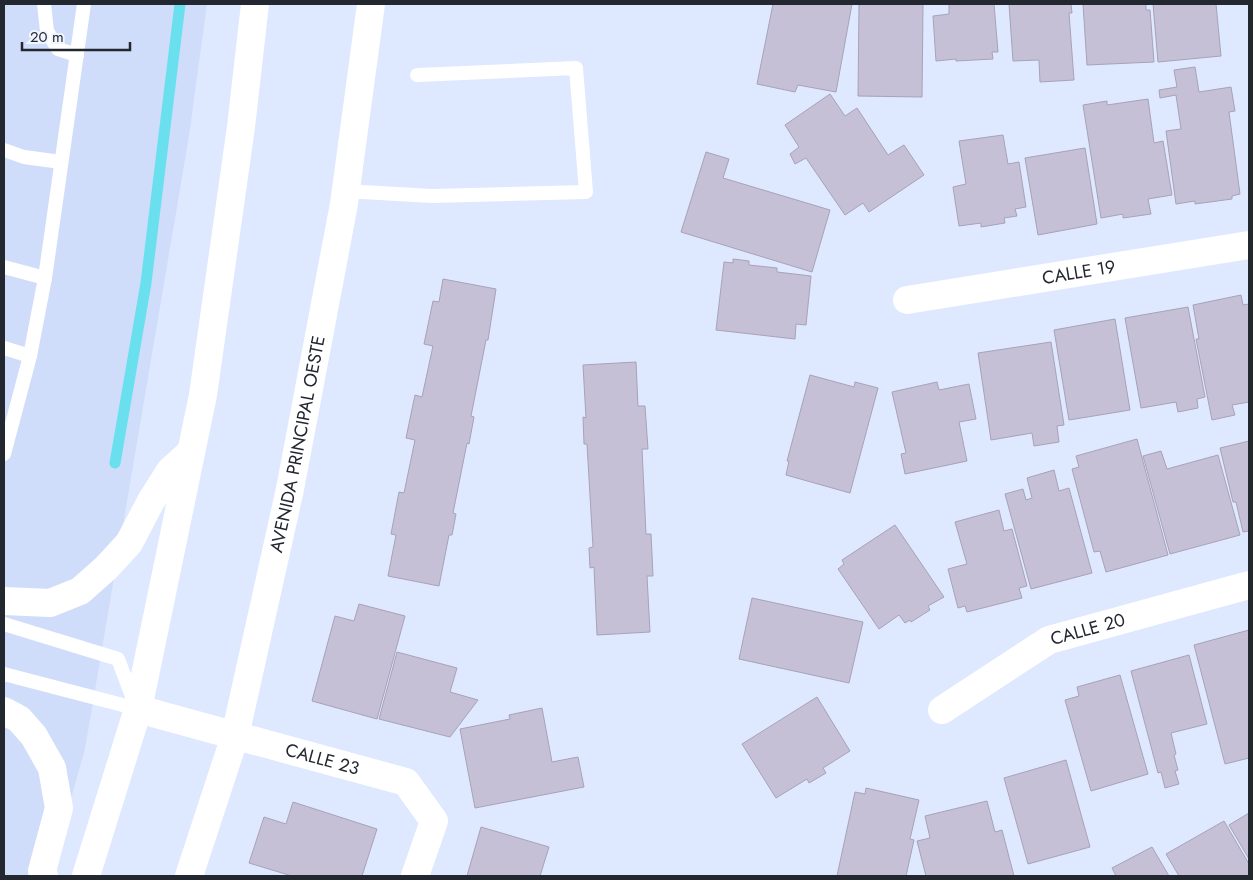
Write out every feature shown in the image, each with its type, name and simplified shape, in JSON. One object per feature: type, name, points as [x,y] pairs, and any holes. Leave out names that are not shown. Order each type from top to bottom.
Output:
[{"type":"main road","points":[[86,876],[138,709],[203,395],[239,136],[254,4]]},
{"type":"main road","name":"AVENIDA PRINCIPAL OESTE","points":[[190,876],[235,736],[290,489],[346,191],[371,4]]},
{"type":"main road","name":"CALLE 19","points":[[907,300],[1249,245]]},
{"type":"main road","points":[[4,600],[50,603],[80,591],[106,568],[129,543],[150,501],[170,471],[191,452]]},
{"type":"main road","name":"CALLE 20","points":[[942,710],[1049,640],[1249,585]]},
{"type":"main road","name":"CALLE 23","points":[[138,709],[406,782],[434,821],[415,876]]},
{"type":"main road","points":[[4,711],[19,719],[34,736],[52,768],[59,808],[42,871],[44,876]]},
{"type":"lane","points":[[44,4],[47,31],[58,49],[77,55]]},
{"type":"lane","points":[[4,454],[30,356],[45,278],[84,4]]},
{"type":"lane","points":[[346,191],[432,196],[586,192],[576,68],[417,75]]},
{"type":"lane","points":[[4,150],[24,157],[61,162]]},
{"type":"lane","points":[[4,267],[45,278]]},
{"type":"lane","points":[[4,348],[30,356]]},
{"type":"lane","points":[[4,624],[118,659],[138,709]]},
{"type":"lane","points":[[4,674],[138,709]]},
{"type":"shaded area","points":[[4,4],[207,4],[189,136],[85,749],[49,876],[4,876]]},
{"type":"building","points":[[773,4],[852,4],[836,92],[798,85],[795,92],[757,84]]},
{"type":"building","points":[[859,4],[923,4],[922,97],[858,96]]},
{"type":"building","points":[[949,4],[994,4],[998,52],[992,52],[993,59],[936,61],[933,16],[949,14]]},
{"type":"building","points":[[1009,4],[1071,4],[1072,13],[1069,13],[1074,80],[1040,82],[1039,60],[1013,61]]},
{"type":"building","points":[[1083,4],[1146,4],[1146,10],[1150,10],[1154,62],[1087,65]]},
{"type":"building","points":[[1153,4],[1216,4],[1221,56],[1158,62]]},
{"type":"building","points":[[1195,67],[1199,92],[1231,87],[1235,111],[1229,112],[1240,194],[1232,196],[1232,199],[1195,204],[1195,201],[1176,204],[1166,131],[1181,129],[1176,95],[1160,98],[1159,90],[1177,87],[1174,70]]},
{"type":"building","points":[[830,94],[845,116],[857,108],[888,155],[904,145],[924,175],[869,212],[863,203],[845,215],[806,158],[795,164],[790,154],[799,147],[785,125]]},
{"type":"building","points":[[1148,99],[1154,143],[1163,141],[1172,195],[1148,199],[1151,214],[1123,218],[1123,214],[1101,218],[1083,105],[1107,101],[1107,105]]},
{"type":"building","points":[[1003,135],[1008,164],[1019,162],[1026,207],[1015,209],[1017,216],[1004,218],[1005,223],[981,227],[981,223],[959,226],[953,187],[966,184],[959,141]]},
{"type":"building","points":[[1085,148],[1097,224],[1038,235],[1025,158]]},
{"type":"building","points":[[706,152],[729,159],[723,178],[830,210],[812,272],[681,232]]},
{"type":"building","points":[[733,259],[749,261],[749,265],[777,268],[777,272],[811,276],[806,325],[796,324],[795,339],[716,330],[724,262],[733,263]]},
{"type":"building","points":[[443,279],[496,289],[488,340],[486,340],[471,416],[474,417],[469,444],[467,443],[453,513],[456,514],[452,535],[449,535],[439,586],[388,576],[396,535],[391,534],[399,492],[404,493],[415,440],[406,438],[415,395],[422,397],[433,346],[424,344],[433,301],[439,302]]},
{"type":"building","points":[[1241,295],[1243,305],[1249,304],[1249,402],[1232,405],[1235,415],[1212,420],[1196,339],[1199,339],[1193,305]]},
{"type":"building","points":[[1188,307],[1205,397],[1197,399],[1198,408],[1178,412],[1176,402],[1141,408],[1125,318]]},
{"type":"building","points":[[1115,319],[1130,410],[1069,420],[1054,330]]},
{"type":"building","points":[[1051,342],[1064,425],[1057,426],[1059,442],[1034,446],[1032,433],[991,440],[978,353]]},
{"type":"building","points":[[636,362],[638,406],[645,406],[648,449],[642,449],[646,534],[651,534],[653,576],[647,576],[650,632],[597,635],[594,567],[590,568],[589,548],[593,547],[587,444],[584,444],[583,417],[586,418],[583,365]]},
{"type":"building","points":[[810,375],[854,387],[855,382],[878,388],[850,493],[786,475],[789,461],[787,461]]},
{"type":"building","points":[[937,382],[939,390],[969,384],[976,419],[959,422],[967,461],[905,474],[901,454],[906,453],[892,392]]},
{"type":"building","points":[[1137,439],[1168,555],[1106,572],[1100,551],[1094,552],[1072,469],[1079,467],[1076,456]]},
{"type":"building","points":[[1249,441],[1249,531],[1243,532],[1236,502],[1233,502],[1220,448]]},
{"type":"building","points":[[1161,451],[1167,469],[1218,455],[1240,535],[1170,554],[1143,456]]},
{"type":"building","points":[[1054,470],[1059,491],[1069,488],[1092,573],[1031,589],[1005,494],[1023,489],[1026,500],[1032,498],[1027,478]]},
{"type":"building","points":[[999,510],[1004,531],[1012,529],[1027,586],[1019,588],[1022,598],[967,612],[965,606],[958,608],[948,569],[967,564],[955,522]]},
{"type":"building","points":[[895,525],[944,597],[928,606],[930,610],[911,622],[910,620],[905,623],[899,615],[879,629],[838,569],[844,564],[842,560]]},
{"type":"building","points":[[752,598],[863,622],[849,683],[739,659]]},
{"type":"building","points":[[359,604],[405,616],[377,719],[312,701],[335,616],[354,621]]},
{"type":"building","points":[[1249,630],[1249,758],[1225,764],[1194,645]]},
{"type":"building","points":[[397,652],[457,668],[450,692],[478,700],[450,737],[379,719]]},
{"type":"building","points":[[1189,655],[1207,724],[1171,733],[1178,770],[1175,771],[1179,784],[1165,788],[1161,772],[1158,773],[1131,671]]},
{"type":"building","points":[[1120,675],[1148,774],[1091,791],[1065,700],[1079,696],[1077,687]]},
{"type":"building","points":[[817,697],[850,751],[823,768],[826,773],[809,783],[807,779],[776,798],[742,744]]},
{"type":"building","points":[[542,708],[552,762],[578,757],[584,787],[475,808],[460,729],[510,719],[509,715]]},
{"type":"building","points":[[1066,760],[1090,847],[1028,864],[1004,778]]},
{"type":"building","points":[[866,788],[919,800],[910,839],[914,840],[906,876],[837,876],[855,792],[865,794]]},
{"type":"building","points":[[987,801],[995,832],[1002,830],[1014,876],[926,876],[917,841],[930,838],[925,816]]},
{"type":"building","points":[[293,802],[377,829],[362,876],[292,876],[249,863],[264,817],[286,824]]},
{"type":"building","points":[[1249,813],[1249,859],[1229,825]]},
{"type":"building","points":[[1224,821],[1249,864],[1249,876],[1179,876],[1166,854]]},
{"type":"building","points":[[481,827],[549,847],[540,876],[467,876]]},
{"type":"building","points":[[1152,847],[1169,876],[1116,876],[1112,868]]},
{"type":"waterway","points":[[115,463],[146,283],[180,4]]}]
